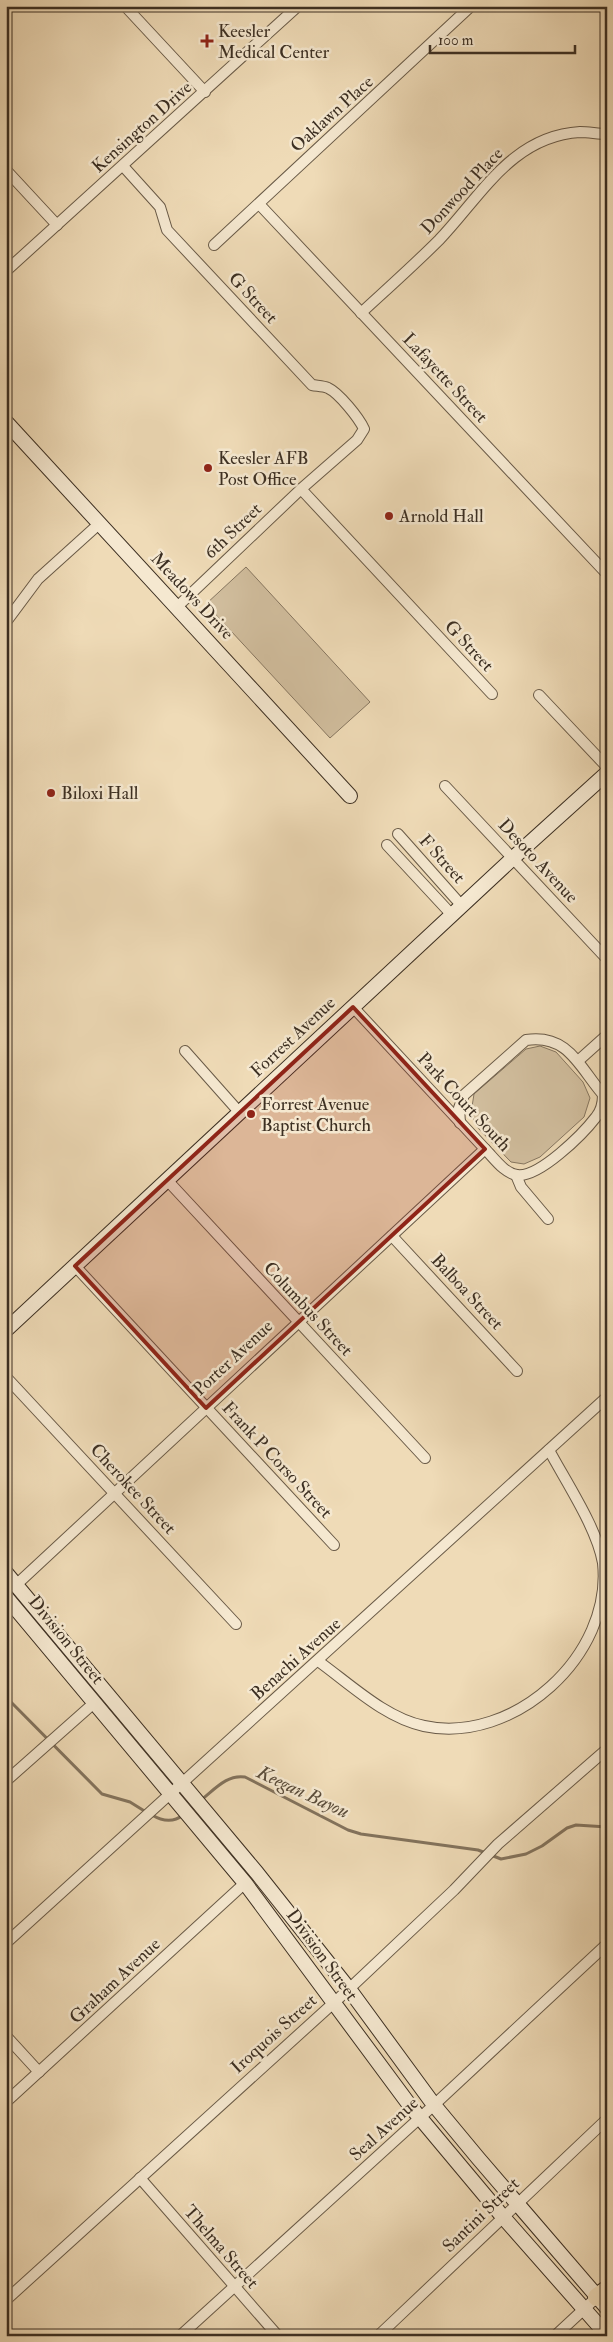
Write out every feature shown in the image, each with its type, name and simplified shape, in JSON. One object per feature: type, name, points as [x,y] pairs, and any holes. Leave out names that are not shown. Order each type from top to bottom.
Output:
[{"type":"main road","name":"Meadows Drive","points":[[6,422],[350,796]]},
{"type":"main road","name":"Forrest Avenue","points":[[6,1330],[513,858],[607,773]]},
{"type":"main road","name":"Division Street","points":[[6,1573],[10,1592],[94,1703],[245,1883],[420,2118],[503,2217],[599,2301]]},
{"type":"main road","name":"Division Street","points":[[10,1592],[207,1811],[349,1989],[434,2105],[599,2301],[607,2335]]},
{"type":"street","points":[[125,6],[205,92]]},
{"type":"street","name":"Kensington Drive","points":[[6,271],[298,6]]},
{"type":"street","name":"Oaklawn Place","points":[[214,245],[471,6]]},
{"type":"street","name":"Donwood Place","points":[[361,313],[439,240],[489,180],[528,147],[547,139],[580,132],[607,134]]},
{"type":"street","name":"G Street","points":[[123,166],[160,207],[167,230],[312,385],[328,388],[334,392],[360,420],[364,429],[357,440]]},
{"type":"street","points":[[6,170],[57,225]]},
{"type":"street","name":"Lafayette Street","points":[[259,204],[607,574]]},
{"type":"street","name":"6th Street","points":[[177,607],[301,489],[357,440]]},
{"type":"street","name":"G Street","points":[[301,489],[492,694]]},
{"type":"street","points":[[6,622],[38,578],[100,523]]},
{"type":"street","points":[[539,695],[607,767]]},
{"type":"street","name":"Desoto Avenue","points":[[445,786],[607,959]]},
{"type":"street","name":"F Street","points":[[398,834],[462,906]]},
{"type":"street","name":"F Street","points":[[387,845],[452,915]]},
{"type":"street","name":"Park Court South","points":[[353,1007],[504,1169],[516,1175],[521,1188],[548,1219]]},
{"type":"street","points":[[578,1062],[607,1035]]},
{"type":"street","points":[[460,1123],[459,1108],[464,1095],[526,1040],[538,1038],[552,1040],[578,1062],[605,1097],[596,1116],[561,1152],[536,1172],[526,1176],[516,1175]]},
{"type":"street","points":[[184,1051],[240,1113]]},
{"type":"street","name":"Porter Avenue","points":[[10,1592],[485,1149]]},
{"type":"street","name":"Columbus Street","points":[[167,1180],[425,1458]]},
{"type":"street","name":"Balboa Street","points":[[392,1236],[518,1371]]},
{"type":"street","name":"Frank P Corso Street","points":[[75,1266],[334,1545]]},
{"type":"street","name":"Cherokee Street","points":[[6,1377],[236,1624]]},
{"type":"street","name":"Benachi Avenue","points":[[6,1943],[607,1397]]},
{"type":"street","points":[[318,1661],[378,1704],[404,1720],[423,1726],[448,1730],[491,1722],[522,1708],[550,1690],[562,1679],[597,1626],[605,1584],[602,1561],[594,1534],[549,1450]]},
{"type":"street","points":[[6,1781],[94,1703]]},
{"type":"street","name":"Iroquois Street","points":[[6,2300],[349,1989],[454,1890],[498,1844],[606,1750]]},
{"type":"street","name":"Graham Avenue","points":[[6,2102],[245,1883]]},
{"type":"street","name":"Seal Avenue","points":[[180,2336],[420,2118],[607,1944]]},
{"type":"street","points":[[6,2036],[39,2072]]},
{"type":"street","name":"Santini Street","points":[[378,2336],[607,2118]]},
{"type":"street","name":"Thelma Street","points":[[140,2178],[278,2336]]},
{"type":"street","points":[[555,2336],[599,2301]]},
{"type":"highlighted area","points":[[353,1007],[485,1149],[206,1408],[75,1266]]},
{"type":"shaded area","points":[[246,567],[370,702],[330,738],[206,604]]},
{"type":"shaded area","points":[[540,1046],[556,1052],[583,1082],[590,1098],[584,1117],[540,1157],[524,1164],[511,1162],[476,1126],[471,1113],[474,1094],[526,1049]]},
{"type":"waterway","name":"Keegan Bayou","points":[[6,1697],[102,1794],[130,1802],[146,1812]]},
{"type":"waterway","name":"Keegan Bayou","points":[[201,1800],[227,1780],[245,1777],[348,1830],[361,1834],[478,1850],[501,1859],[526,1854],[542,1846],[567,1828],[576,1825],[607,1827]]},
{"type":"waterway","name":"Keegan Bayou","points":[[152,1815],[168,1820],[179,1818],[183,1815]]},
{"type":"place","name":"Keesler Medical Center","points":[[207,41]]},
{"type":"place","name":"Keesler AFB Post Office","points":[[208,468]]},
{"type":"place","name":"Arnold Hall","points":[[389,516]]},
{"type":"place","name":"Biloxi Hall","points":[[51,793]]},
{"type":"place","name":"Forrest Avenue Baptist Church","points":[[251,1114]]}]
